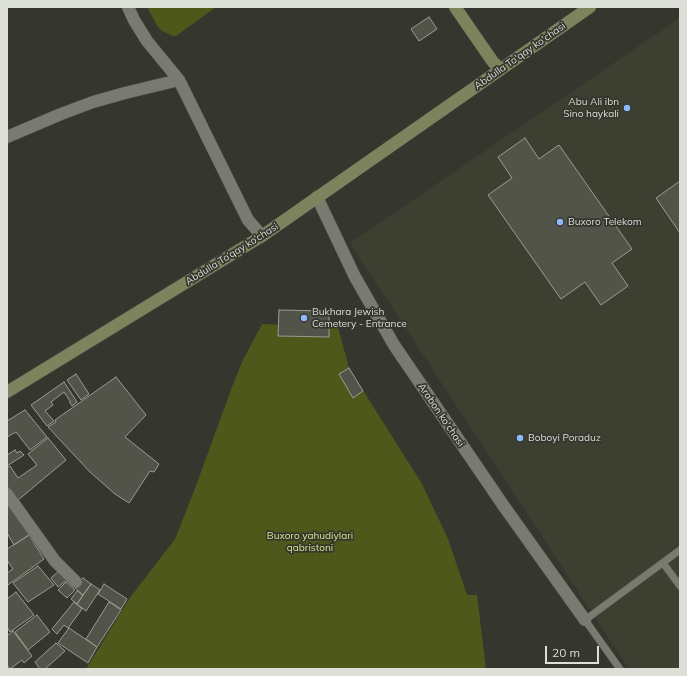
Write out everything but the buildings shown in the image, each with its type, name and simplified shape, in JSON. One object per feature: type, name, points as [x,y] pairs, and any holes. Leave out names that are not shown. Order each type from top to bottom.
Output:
[{"type":"street","points":[[128,7],[146,41],[179,80],[248,220],[262,236]]},
{"type":"street","points":[[455,7],[493,62],[500,69]]},
{"type":"street","name":"Abdulla To'qay ko'chasi","points":[[450,104],[590,7]]},
{"type":"street","points":[[7,137],[93,102],[179,80]]},
{"type":"street","name":"Abdulla To’qay ko’chasi","points":[[7,392],[262,236],[450,104]]},
{"type":"street","name":"Arabon ko'chasi","points":[[317,197],[355,277],[394,345],[585,620]]},
{"type":"street","points":[[7,494],[55,561],[76,582]]},
{"type":"lane","points":[[620,669],[585,620],[680,550]]},
{"type":"lane","points":[[663,563],[680,586]]},
{"type":"shaded area","points":[[680,18],[680,669],[629,669],[350,243]]},
{"type":"green space","points":[[147,7],[216,7],[176,36],[173,36],[162,31],[158,27]]},
{"type":"green space","name":"Buxoro yahudiylari qabristoni","points":[[262,324],[338,327],[349,368],[422,484],[448,539],[467,595],[477,595],[486,669],[86,669],[129,599],[175,539],[232,387],[243,360]]},
{"type":"place","name":"Abu Ali ibn Sino haykali","points":[[627,108]]},
{"type":"place","name":"Buxoro Telekom","points":[[560,222]]},
{"type":"place","name":"Bukhara Jewish Cemetery - Entrance","points":[[304,318]]},
{"type":"place","name":"Boboyi Poraduz","points":[[520,438]]}]
